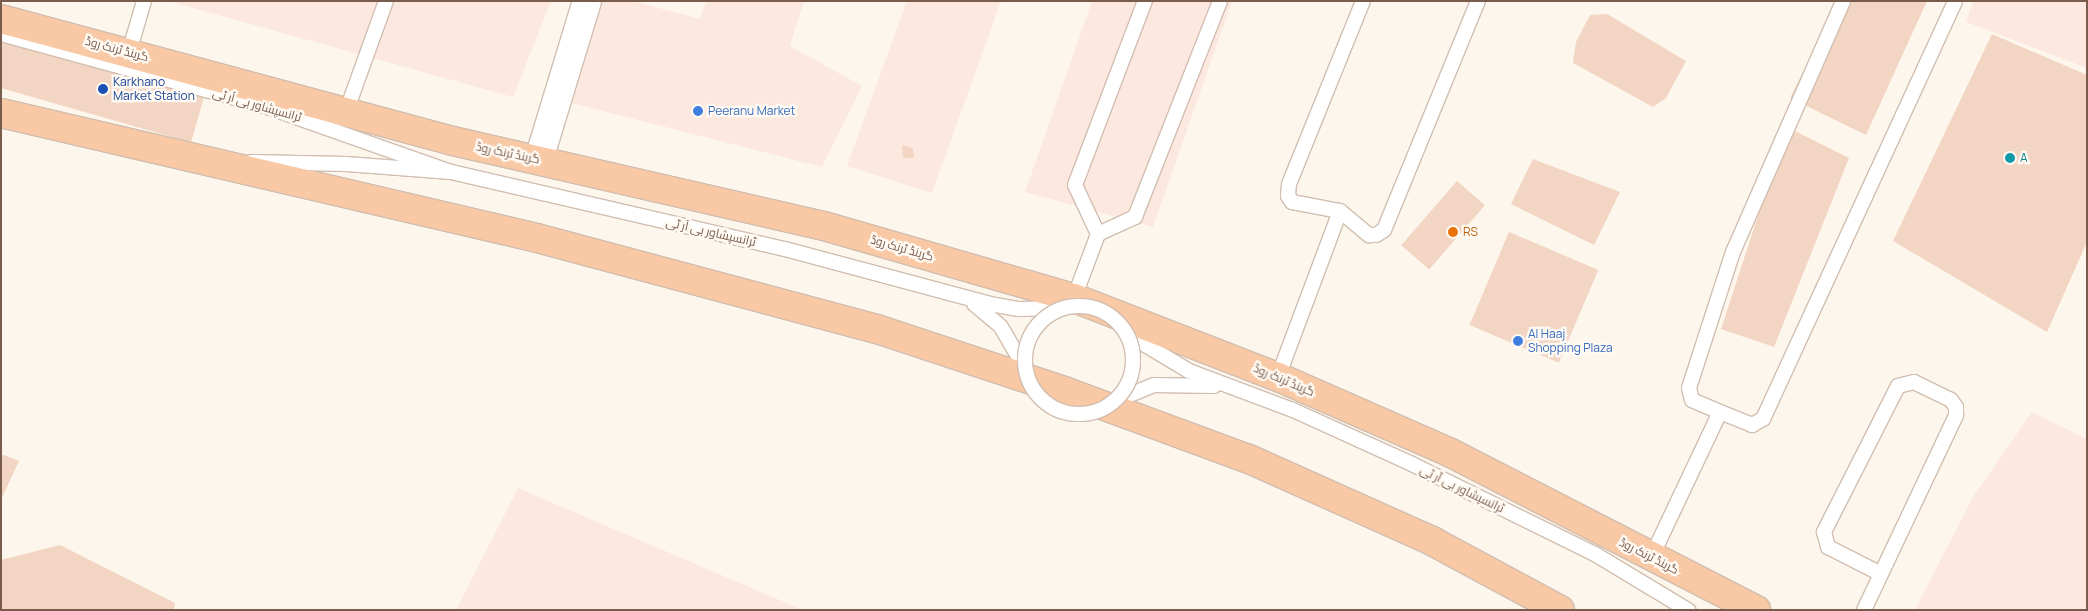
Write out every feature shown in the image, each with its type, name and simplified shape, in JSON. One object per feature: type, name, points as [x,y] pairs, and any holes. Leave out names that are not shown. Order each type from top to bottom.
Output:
[{"type":"highway","name":"گرینڈ ٹرنک روڈ","points":[[1,18],[454,141],[824,226],[1068,303],[1278,377],[1451,453],[1650,558],[1756,610]]},
{"type":"highway","points":[[1,111],[537,238],[877,329],[1064,391],[1249,459],[1432,541],[1560,610]]},
{"type":"street","points":[[539,159],[587,1]]},
{"type":"lane","points":[[129,52],[144,1]]},
{"type":"lane","points":[[346,112],[386,1]]},
{"type":"lane","points":[[1098,234],[1075,185],[1144,1]]},
{"type":"lane","points":[[1025,368],[1027,342],[1036,326],[1049,314],[1068,303],[1098,234],[1135,217],[1220,1]]},
{"type":"lane","points":[[1363,1],[1289,184],[1288,196],[1292,202],[1340,211],[1368,235],[1384,230],[1478,1]]},
{"type":"lane","points":[[1843,1],[1733,252],[1689,388],[1692,400],[1752,424],[1763,419],[1955,1]]},
{"type":"lane","name":"ٹرانسپشاور بی آر ٹی","points":[[1,34],[261,105],[451,172],[785,249],[968,299],[1019,309],[1068,303]]},
{"type":"lane","name":"ٹرانسپشاور بی آر ٹی","points":[[1,111],[192,157],[451,172]]},
{"type":"lane","points":[[1278,377],[1340,211]]},
{"type":"lane","points":[[968,299],[1002,327],[1025,368],[1035,393],[1048,406],[1064,413],[1082,415],[1100,411],[1115,401],[1154,385],[1227,386]]},
{"type":"lane","points":[[1068,303],[1100,310],[1116,320],[1127,334],[1133,352],[1133,370],[1127,387],[1115,401]]},
{"type":"lane","name":"ٹرانسپشاور بی آر ٹی","points":[[1127,334],[1189,371],[1294,410],[1412,464],[1595,554],[1688,610]]},
{"type":"lane","points":[[1864,610],[1881,574],[1956,415],[1956,406],[1951,400],[1914,382],[1898,386],[1824,532],[1828,547],[1881,574]]},
{"type":"lane","points":[[1650,558],[1720,412]]},
{"type":"shaded area","points":[[168,1],[551,1],[513,97]]},
{"type":"shaded area","points":[[600,1],[633,1],[700,19],[706,1],[804,1],[790,46],[862,86],[822,167],[564,101]]},
{"type":"shaded area","points":[[907,1],[1001,1],[932,193],[847,166]]},
{"type":"shaded area","points":[[1092,1],[1232,1],[1153,227],[1025,192]]},
{"type":"shaded area","points":[[1973,1],[2087,1],[2087,68],[1966,22]]},
{"type":"shaded area","points":[[2032,412],[2087,439],[2087,610],[1915,610],[1973,497]]},
{"type":"shaded area","points":[[518,488],[803,610],[456,610]]},
{"type":"building","points":[[1839,1],[1927,1],[1866,135],[1790,98]]},
{"type":"building","points":[[1607,14],[1686,61],[1666,98],[1653,107],[1573,63],[1576,42],[1590,15]]},
{"type":"building","name":"A","points":[[1992,34],[2087,75],[2087,242],[2047,332],[1893,241]]},
{"type":"building","name":"Karkhano Market Station","points":[[1,36],[205,94],[191,142],[1,88]]},
{"type":"building","points":[[1787,127],[1849,158],[1774,347],[1721,329]]},
{"type":"building","points":[[902,145],[913,148],[914,158],[903,158]]},
{"type":"building","points":[[1533,159],[1620,192],[1594,245],[1511,204]]},
{"type":"building","name":"RS","points":[[1457,181],[1485,205],[1429,269],[1401,245]]},
{"type":"building","points":[[1509,232],[1598,270],[1559,363],[1470,325]]},
{"type":"building","points":[[1,454],[19,461],[1,500]]},
{"type":"building","points":[[60,545],[175,603],[174,610],[1,610],[1,560]]},
{"type":"place","name":"Karkhano Market Station","points":[[103,89]]},
{"type":"place","name":"Peeranu Market","points":[[698,111]]},
{"type":"place","name":"A","points":[[2010,158]]},
{"type":"place","name":"RS","points":[[1453,232]]},
{"type":"place","name":"Al Haaj Shopping Plaza","points":[[1518,341]]}]
